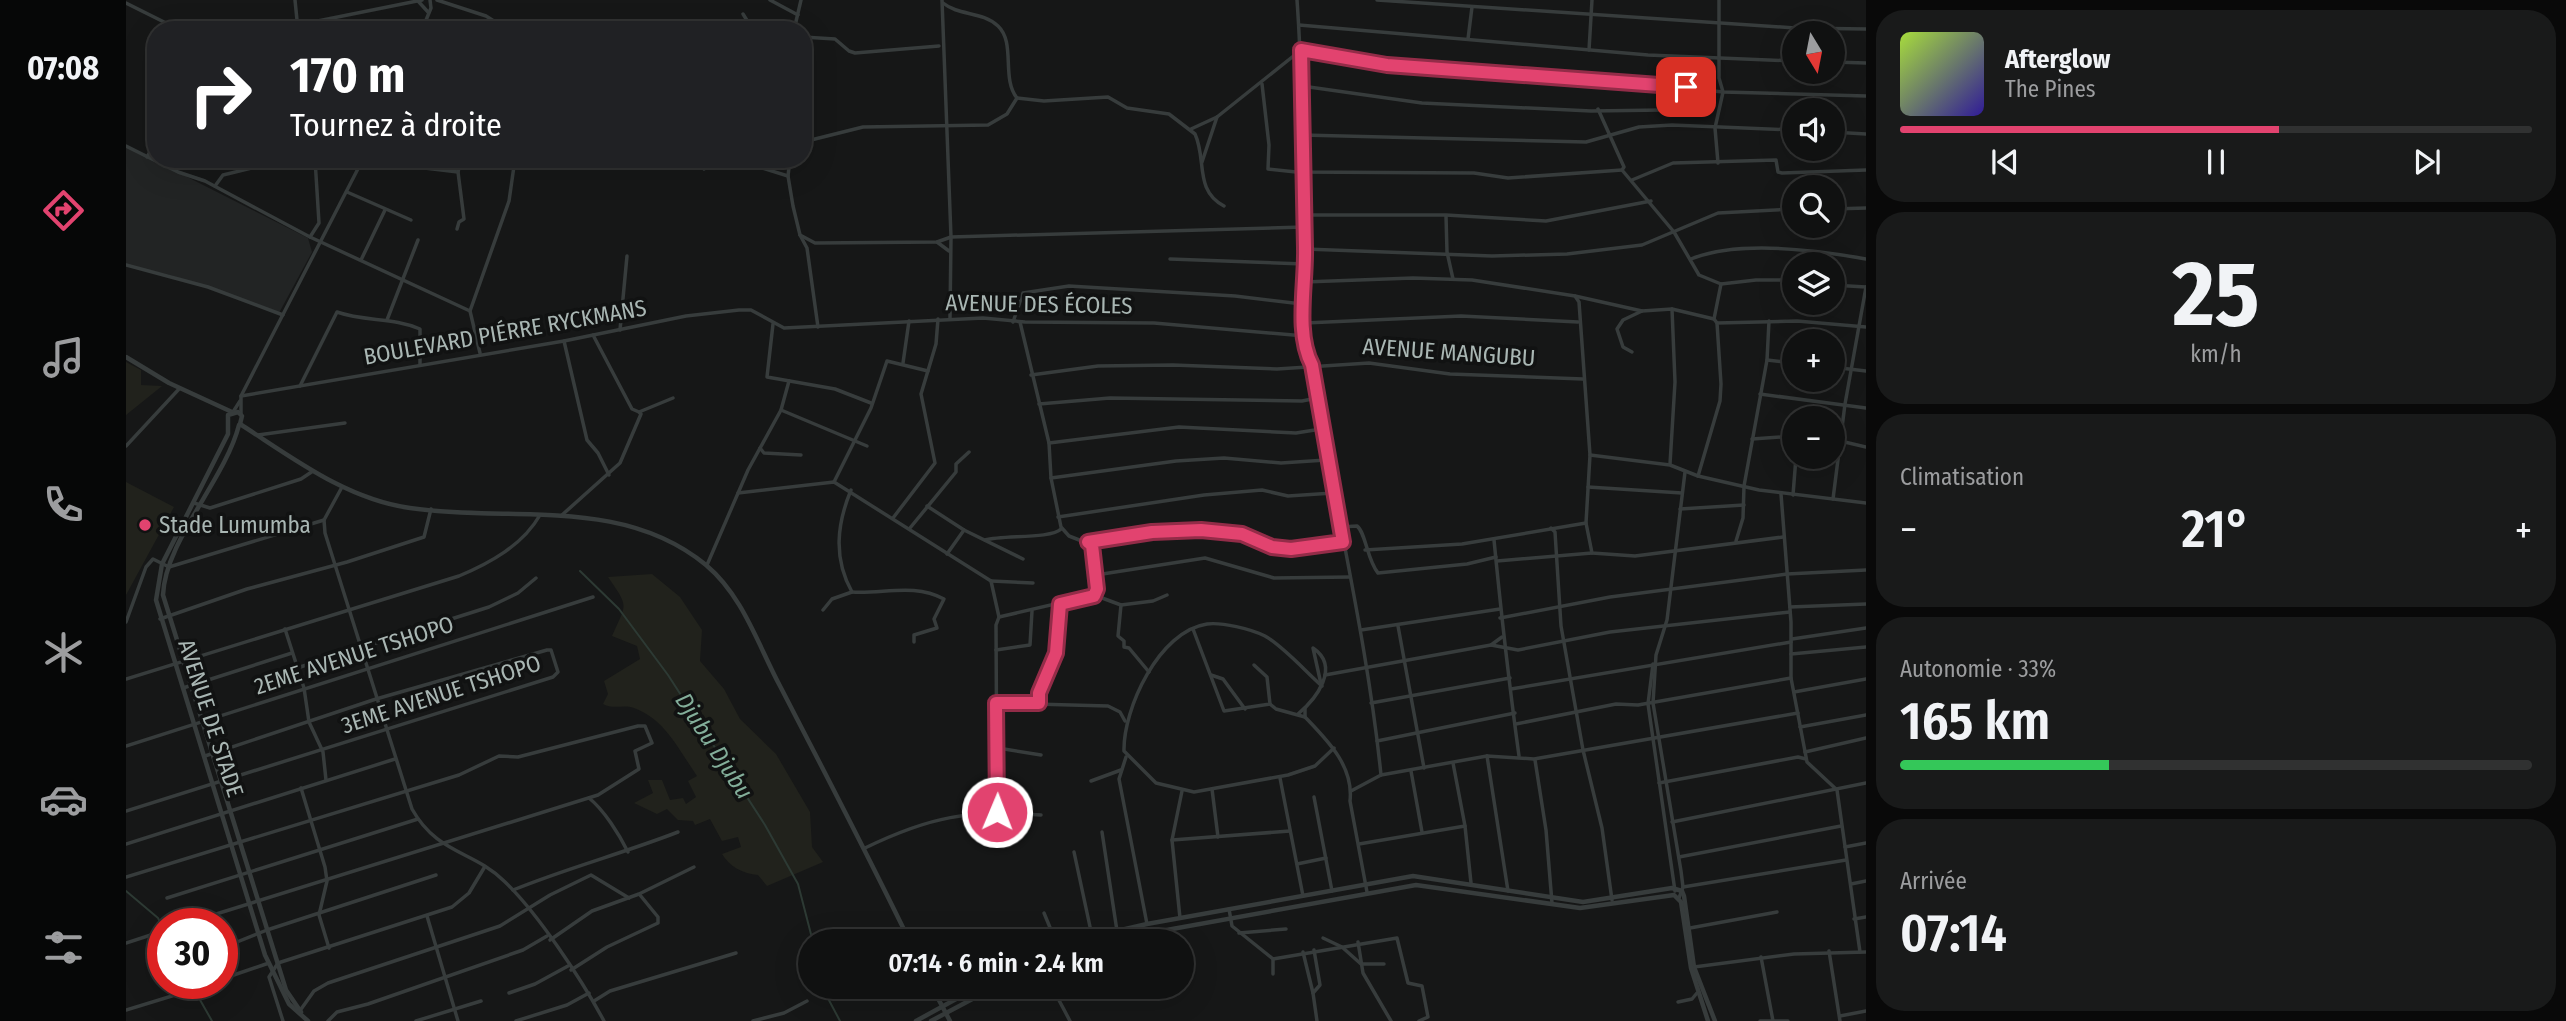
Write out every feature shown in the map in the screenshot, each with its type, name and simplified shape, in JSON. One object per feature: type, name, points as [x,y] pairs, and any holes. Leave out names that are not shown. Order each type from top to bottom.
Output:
[{"type":"street","points":[[295,0],[297,21]]},
{"type":"street","points":[[426,21],[430,0]]},
{"type":"street","points":[[437,0],[495,21]]},
{"type":"street","points":[[770,0],[798,15]]},
{"type":"street","points":[[796,21],[802,0]]},
{"type":"street","points":[[1297,0],[1301,50],[1305,250],[1302,304],[1306,354],[1312,365],[1326,460],[1361,630],[1381,775]]},
{"type":"street","points":[[1377,0],[1719,23],[1866,29]]},
{"type":"street","points":[[1589,50],[1592,0]]},
{"type":"street","points":[[1718,163],[1715,128],[1723,92],[1718,60],[1720,0]]},
{"type":"street","points":[[326,21],[420,1],[429,12]]},
{"type":"street","points":[[942,1],[951,237],[950,318]]},
{"type":"street","points":[[942,1],[952,9],[981,16],[999,27],[1004,37],[1009,84],[1017,98]]},
{"type":"street","points":[[126,3],[162,21]]},
{"type":"street","points":[[1468,39],[1472,7]]},
{"type":"street","points":[[743,14],[748,21]]},
{"type":"street","points":[[1298,25],[1718,60],[1782,61]]},
{"type":"street","points":[[939,46],[944,36]]},
{"type":"street","points":[[812,37],[830,37],[855,53],[939,46]]},
{"type":"street","points":[[939,46],[944,52]]},
{"type":"street","points":[[1191,129],[1217,117],[1301,50]]},
{"type":"street","points":[[1301,50],[1387,65],[1588,78],[1723,92],[1866,96]]},
{"type":"street","points":[[1845,62],[1866,63]]},
{"type":"street","points":[[1262,83],[1268,169],[1303,172],[1474,173],[1508,178],[1622,170],[1651,201],[1674,232],[1699,275],[1721,284],[1782,280]]},
{"type":"street","points":[[1301,86],[1422,103],[1664,110]]},
{"type":"street","points":[[1017,98],[1044,101],[1108,97],[1127,108],[1169,114],[1191,129],[1198,139],[1202,183],[1215,201],[1224,206]]},
{"type":"street","points":[[812,140],[863,127],[946,124],[950,127],[976,127],[999,121],[1017,98]]},
{"type":"street","points":[[1598,109],[1624,167],[1622,170]]},
{"type":"street","points":[[1201,163],[1217,117]]},
{"type":"street","points":[[1303,135],[1586,142],[1639,127],[1672,125],[1782,130]]},
{"type":"street","points":[[1845,133],[1866,134]]},
{"type":"street","points":[[126,146],[147,157]]},
{"type":"street","points":[[1632,180],[1673,163],[1776,160],[1778,172],[1782,173],[1866,170]]},
{"type":"street","points":[[173,168],[215,186],[310,237],[470,311]]},
{"type":"street","points":[[215,186],[223,175],[252,168]]},
{"type":"street","points":[[310,237],[319,223],[316,168]]},
{"type":"street","points":[[232,412],[358,168]]},
{"type":"street","points":[[424,168],[458,172]]},
{"type":"street","points":[[457,229],[459,222],[464,219],[459,168]]},
{"type":"street","points":[[480,353],[470,311],[509,201],[514,168]]},
{"type":"street","points":[[767,168],[788,176]]},
{"type":"street","points":[[789,168],[788,176],[800,235],[807,248],[818,327]]},
{"type":"street","points":[[347,192],[411,220]]},
{"type":"street","points":[[1304,215],[1446,215],[1560,220],[1651,201]]},
{"type":"street","points":[[1845,209],[1866,208]]},
{"type":"street","points":[[1305,250],[1480,256],[1567,254],[1643,245],[1729,211],[1782,209]]},
{"type":"street","points":[[361,260],[385,210]]},
{"type":"street","points":[[1446,215],[1447,253],[1453,279]]},
{"type":"street","points":[[800,235],[815,243],[937,242],[951,237],[1304,227]]},
{"type":"street","points":[[387,320],[418,240]]},
{"type":"street","points":[[937,242],[950,251]]},
{"type":"street","points":[[807,248],[815,243]]},
{"type":"street","points":[[1691,259],[1706,253],[1780,249],[1814,250],[1866,259]]},
{"type":"street","points":[[620,330],[627,256]]},
{"type":"street","points":[[1170,259],[1305,264]]},
{"type":"street","points":[[126,265],[208,287],[283,315]]},
{"type":"street","points":[[1303,282],[1453,279],[1575,296],[1642,311],[1672,309],[1715,321],[1769,321],[1866,327]]},
{"type":"street","points":[[1698,476],[1720,401],[1715,321],[1721,284]]},
{"type":"street","points":[[1013,322],[1023,293],[1069,286],[1235,296],[1302,304]]},
{"type":"street","points":[[1845,286],[1866,287],[1845,404]]},
{"type":"street","points":[[1575,296],[1579,302],[1590,454],[1586,523],[1592,553]]},
{"type":"street","points":[[1670,465],[1675,382],[1672,309]]},
{"type":"street","name":"BOULEVARD PIÉRRE RYCKMANS","points":[[241,398],[480,353],[564,341],[686,316],[751,310],[773,324]]},
{"type":"street","points":[[1632,352],[1623,347],[1617,329],[1623,320],[1642,311]]},
{"type":"street","points":[[300,387],[337,312],[387,320],[420,329],[420,365]]},
{"type":"street","points":[[1305,323],[1461,316],[1579,322]]},
{"type":"street","name":"AVENUE DES ÉCOLES","points":[[773,324],[784,327],[818,327],[950,318],[993,318],[1013,322],[1154,323],[1305,335]]},
{"type":"street","points":[[893,518],[934,463],[920,402],[936,344],[937,319]]},
{"type":"street","points":[[903,363],[909,321]]},
{"type":"street","points":[[1736,541],[1745,505],[1744,486],[1767,360],[1769,321]]},
{"type":"street","points":[[1020,322],[1048,443],[1058,517],[1061,527],[1069,536],[1088,542],[1152,532],[1201,530],[1242,534],[1272,547],[1291,549],[1343,542]]},
{"type":"street","points":[[773,324],[767,377],[835,388],[869,400],[871,405]]},
{"type":"street","points":[[562,515],[578,498],[609,475],[628,451],[642,414],[632,409],[628,403],[593,335]]},
{"type":"street","points":[[564,341],[587,440],[598,453],[609,475]]},
{"type":"street","points":[[126,357],[219,408],[240,414]]},
{"type":"street","points":[[1767,360],[1782,362]]},
{"type":"street","points":[[834,482],[855,442],[886,362],[903,363],[928,371]]},
{"type":"street","name":"AVENUE MANGUBU","points":[[1031,375],[1098,366],[1173,365],[1277,369],[1370,363],[1450,374],[1583,379]]},
{"type":"street","points":[[1845,368],[1866,371]]},
{"type":"street","points":[[707,565],[738,493],[781,410],[789,381]]},
{"type":"street","points":[[126,446],[180,388]]},
{"type":"street","points":[[1760,394],[1866,408]]},
{"type":"street","points":[[241,398],[240,424],[219,472],[169,567],[163,595],[286,990],[299,1012],[314,991],[328,984],[500,926],[550,895],[591,875],[629,898]]},
{"type":"street","points":[[639,412],[673,398]]},
{"type":"street","points":[[1039,404],[1110,398],[1302,401],[1317,398]]},
{"type":"street","points":[[219,408],[228,422],[240,424],[342,487],[409,508],[600,519],[644,529],[677,545],[707,565],[726,585],[745,616],[904,929]]},
{"type":"street","points":[[781,410],[867,446]]},
{"type":"street","name":"AVENUE DE STADE","points":[[232,412],[228,422],[228,434],[162,565],[156,592],[160,619],[269,963],[289,1004],[311,1021]]},
{"type":"street","points":[[258,435],[345,423]]},
{"type":"street","points":[[1048,443],[1179,428],[1296,433],[1321,429]]},
{"type":"street","points":[[1752,439],[1782,437]]},
{"type":"street","points":[[1845,441],[1866,447]]},
{"type":"street","points":[[760,448],[764,453],[801,455]]},
{"type":"street","points":[[909,529],[956,472],[956,464],[969,452]]},
{"type":"street","points":[[1590,454],[1670,465],[1698,476],[1782,494],[1866,503]]},
{"type":"street","points":[[1051,478],[1176,461],[1224,458],[1272,463],[1326,460]]},
{"type":"street","points":[[1793,495],[1795,469]]},
{"type":"street","points":[[1833,499],[1837,469]]},
{"type":"street","points":[[211,470],[219,472]]},
{"type":"street","points":[[194,503],[210,508],[301,479],[313,471]]},
{"type":"street","points":[[1685,472],[1668,591],[1667,620],[1661,626],[1648,704],[1659,783],[1679,857],[1680,889],[1677,896],[1697,993],[1708,1021]]},
{"type":"street","points":[[738,493],[834,482],[851,490],[991,581],[1032,583]]},
{"type":"street","points":[[342,487],[324,520],[334,564],[404,790],[418,819],[442,844],[504,880],[589,993],[603,1021]]},
{"type":"street","points":[[1588,487],[1682,493]]},
{"type":"street","points":[[851,490],[840,516],[838,536],[845,580],[852,592]]},
{"type":"street","points":[[1058,517],[1203,495],[1262,490],[1288,496],[1333,493]]},
{"type":"street","points":[[1782,494],[1792,640],[1791,678],[1806,759]]},
{"type":"street","points":[[1680,509],[1723,504],[1745,505]]},
{"type":"street","points":[[927,506],[964,530],[1023,559]]},
{"type":"street","points":[[160,619],[425,537],[431,509]]},
{"type":"street","points":[[126,679],[481,567],[530,531],[540,515]]},
{"type":"street","points":[[126,622],[146,567],[153,559],[169,567],[324,520]]},
{"type":"street","points":[[1365,550],[1421,549],[1443,544],[1494,540],[1586,523]]},
{"type":"street","points":[[985,540],[1025,534],[1040,537],[1058,533],[1061,527]]},
{"type":"street","points":[[1340,527],[1360,528],[1365,550],[1376,571],[1381,573],[1497,559],[1592,553],[1635,556],[1783,537]]},
{"type":"street","points":[[1551,528],[1555,532],[1559,606],[1564,641],[1583,750],[1596,794],[1611,905]]},
{"type":"street","points":[[947,554],[964,530]]},
{"type":"street","points":[[1494,540],[1503,598],[1500,610],[1503,648],[1510,678],[1520,757]]},
{"type":"street","points":[[1088,542],[1092,545],[1096,575],[1094,596]]},
{"type":"street","points":[[1096,575],[1205,558],[1274,578],[1350,577]]},
{"type":"street","points":[[1500,618],[1559,606],[1787,574],[1866,570]]},
{"type":"street","points":[[297,668],[489,607],[518,593],[536,578]]},
{"type":"street","points":[[991,581],[999,617],[996,650],[997,812]]},
{"type":"street","points":[[823,610],[832,599],[852,592],[896,588],[927,591],[944,599],[934,619],[937,628],[914,635],[914,642]]},
{"type":"street","points":[[999,617],[1094,596],[1121,605],[1153,601],[1167,595]]},
{"type":"street","name":"2EME AVENUE TSHOPO","points":[[126,746],[593,597]]},
{"type":"street","points":[[1039,703],[1039,693],[1056,653],[1060,604]]},
{"type":"street","points":[[1491,645],[1518,650],[1661,626],[1790,610],[1866,604]]},
{"type":"street","points":[[1121,605],[1118,636],[1125,641],[1124,647],[1129,649],[1149,673]]},
{"type":"street","points":[[996,650],[1030,645],[1032,610]]},
{"type":"street","points":[[1361,630],[1500,610]]},
{"type":"street","points":[[1147,924],[1119,779],[1126,757],[1123,744],[1126,723],[1134,696],[1149,673],[1175,642],[1193,628],[1219,624],[1265,636],[1322,686],[1313,648],[1322,657],[1325,675],[1323,688],[1298,714]]},
{"type":"street","points":[[1398,626],[1424,768]]},
{"type":"street","points":[[1193,628],[1224,712],[1270,704]]},
{"type":"street","points":[[1511,689],[1866,628]]},
{"type":"street","points":[[285,629],[304,688],[309,722],[323,752],[326,780]]},
{"type":"street","points":[[1325,675],[1405,663],[1491,645],[1503,636]]},
{"type":"street","points":[[1791,654],[1866,647]]},
{"type":"street","name":"3EME AVENUE TSHOPO","points":[[126,811],[323,752],[553,677],[558,672],[557,663],[551,650],[547,650],[376,699],[205,756]]},
{"type":"street","points":[[183,688],[292,653]]},
{"type":"street","points":[[1654,664],[1653,703],[1680,889],[1690,928],[1693,968],[1714,1021]]},
{"type":"street","points":[[1254,666],[1267,677],[1270,704],[1276,709],[1305,717],[1340,755],[1351,791],[1350,801],[1367,892]]},
{"type":"street","points":[[1210,675],[1223,678],[1245,709]]},
{"type":"street","points":[[1371,703],[1413,698],[1510,678]]},
{"type":"street","points":[[1516,724],[1616,704],[1648,704],[1791,678]]},
{"type":"street","points":[[1794,692],[1866,679]]},
{"type":"street","points":[[996,703],[1108,706],[1120,712],[1126,723]]},
{"type":"street","points":[[1305,708],[1305,717]]},
{"type":"street","points":[[1377,741],[1515,713]]},
{"type":"street","points":[[1351,791],[1381,775],[1487,756],[1535,759],[1798,713]]},
{"type":"street","points":[[1800,727],[1866,715]]},
{"type":"street","points":[[126,877],[459,775],[499,757],[518,757],[599,734],[645,726],[652,743],[635,751],[639,769],[598,796],[232,908]]},
{"type":"street","points":[[1805,751],[1866,738]]},
{"type":"street","points":[[998,748],[1041,755]]},
{"type":"street","points":[[1126,757],[1156,783],[1182,791],[1213,789],[1280,777],[1315,766],[1334,748]]},
{"type":"street","points":[[1487,756],[1508,891]]},
{"type":"street","points":[[1659,783],[1798,757],[1806,759],[1837,790],[1860,952]]},
{"type":"street","points":[[126,844],[395,759]]},
{"type":"street","points":[[1535,759],[1553,901]]},
{"type":"street","points":[[1452,763],[1465,826],[1471,883]]},
{"type":"street","points":[[1091,781],[1121,770]]},
{"type":"street","points":[[1411,771],[1422,832]]},
{"type":"street","points":[[1280,777],[1303,896]]},
{"type":"street","points":[[1672,822],[1866,783]]},
{"type":"street","points":[[301,788],[321,850],[327,881],[319,905],[319,915],[329,948]]},
{"type":"street","points":[[1213,789],[1218,837]]},
{"type":"street","points":[[1180,918],[1172,840],[1182,791]]},
{"type":"street","points":[[1314,797],[1332,891]]},
{"type":"street","points":[[588,798],[596,804],[606,822],[615,827],[628,852]]},
{"type":"street","points":[[865,848],[897,832],[939,819],[997,812],[1041,815]]},
{"type":"street","points":[[167,898],[418,819]]},
{"type":"street","points":[[1359,844],[1465,826]]},
{"type":"street","points":[[1679,857],[1841,827]]},
{"type":"street","points":[[1172,840],[1290,831]]},
{"type":"street","points":[[513,890],[556,873],[628,852],[678,832]]},
{"type":"street","points":[[1102,832],[1117,929]]},
{"type":"street","points":[[1844,848],[1866,844]]},
{"type":"street","points":[[1074,852],[1090,929]]},
{"type":"street","points":[[1297,864],[1326,858]]},
{"type":"street","points":[[1171,929],[1416,885],[1583,902],[1680,889],[1846,860]]},
{"type":"street","points":[[328,1021],[344,1009],[368,1004],[523,950],[549,938],[592,911],[639,894],[694,867]]},
{"type":"street","points":[[283,1021],[271,984],[272,971],[278,963],[459,904],[484,868]]},
{"type":"street","points":[[238,943],[261,935],[267,930],[436,875]]},
{"type":"street","points":[[1126,929],[1413,876],[1471,883],[1585,908],[1677,896]]},
{"type":"street","points":[[1850,884],[1866,881]]},
{"type":"street","points":[[509,993],[570,968],[658,923],[658,917],[639,894]]},
{"type":"street","points":[[1229,909],[1232,926],[1274,958],[1358,942],[1394,937],[1400,940],[1408,984],[1422,986],[1428,1017],[1419,1021]]},
{"type":"street","points":[[1690,928],[1777,912]]},
{"type":"street","points":[[1044,913],[1051,929]]},
{"type":"street","points":[[427,916],[458,1021]]},
{"type":"street","points":[[1854,919],[1866,917]]},
{"type":"street","points":[[1239,933],[1286,929]]},
{"type":"street","points":[[126,943],[147,936]]},
{"type":"street","points":[[1322,938],[1340,946],[1361,964],[1384,964]]},
{"type":"street","points":[[1358,942],[1361,964],[1391,1021]]},
{"type":"street","points":[[1313,993],[1320,985],[1314,950]]},
{"type":"street","points":[[1693,968],[1760,957],[1829,951],[1866,952]]},
{"type":"street","points":[[1829,951],[1840,1018],[1866,1011]]},
{"type":"street","points":[[1303,952],[1317,1021]]},
{"type":"street","points":[[594,1001],[610,991],[736,953]]},
{"type":"street","points":[[1760,957],[1773,1020]]},
{"type":"street","points":[[1273,974],[1274,958]]},
{"type":"street","points":[[238,974],[269,963]]},
{"type":"street","points":[[516,1021],[567,1005],[589,993]]},
{"type":"street","points":[[1678,1002],[1692,999],[1697,993]]},
{"type":"street","points":[[126,1010],[162,999]]},
{"type":"street","points":[[938,999],[950,1021]]},
{"type":"street","points":[[916,1021],[955,999]]},
{"type":"street","points":[[932,1021],[972,999]]},
{"type":"street","points":[[1058,999],[1070,1021]]},
{"type":"street","points":[[416,1021],[481,1001]]},
{"type":"street","points":[[753,1021],[784,1013],[807,1001]]},
{"type":"street","points":[[1760,1021],[1788,1021]]},
{"type":"shaded area","points":[[126,146],[147,157],[147,168],[170,168],[308,238],[312,252],[279,313],[170,275],[126,265]]},
{"type":"shaded area","points":[[126,362],[141,370],[141,385],[162,386],[126,415]]},
{"type":"shaded area","name":"Stade Lumumba","points":[[126,482],[174,507],[126,595]]},
{"type":"shaded area","points":[[652,574],[680,597],[702,630],[700,661],[724,689],[740,719],[776,754],[810,812],[812,847],[823,862],[767,886],[758,875],[737,869],[728,862],[722,854],[741,847],[738,837],[722,841],[710,819],[695,825],[693,821],[678,820],[667,809],[657,814],[634,803],[653,793],[648,780],[662,780],[670,800],[683,798],[686,804],[696,797],[688,781],[697,776],[663,727],[634,708],[603,704],[608,694],[604,681],[640,659],[637,646],[612,636],[624,605],[608,577]]},
{"type":"waterway","name":"Djubu Djubu","points":[[580,571],[619,609],[668,675],[765,825],[798,884],[810,929]]},
{"type":"waterway","points":[[126,891],[147,909]]},
{"type":"waterway","points":[[200,999],[212,1021]]},
{"type":"waterway","name":"Djubu Djubu","points":[[828,999],[840,1021]]},
{"type":"place","name":"Stade Lumumba","points":[[145,525]]},
{"type":"route","points":[[997,812],[996,703],[1039,703],[1039,693],[1056,653],[1060,604],[1094,596],[1097,589],[1092,545],[1088,542],[1152,532],[1201,530],[1242,534],[1272,547],[1291,549],[1343,542],[1326,460],[1312,365],[1306,354],[1302,304],[1305,250],[1301,50],[1387,65],[1686,87]]}]
